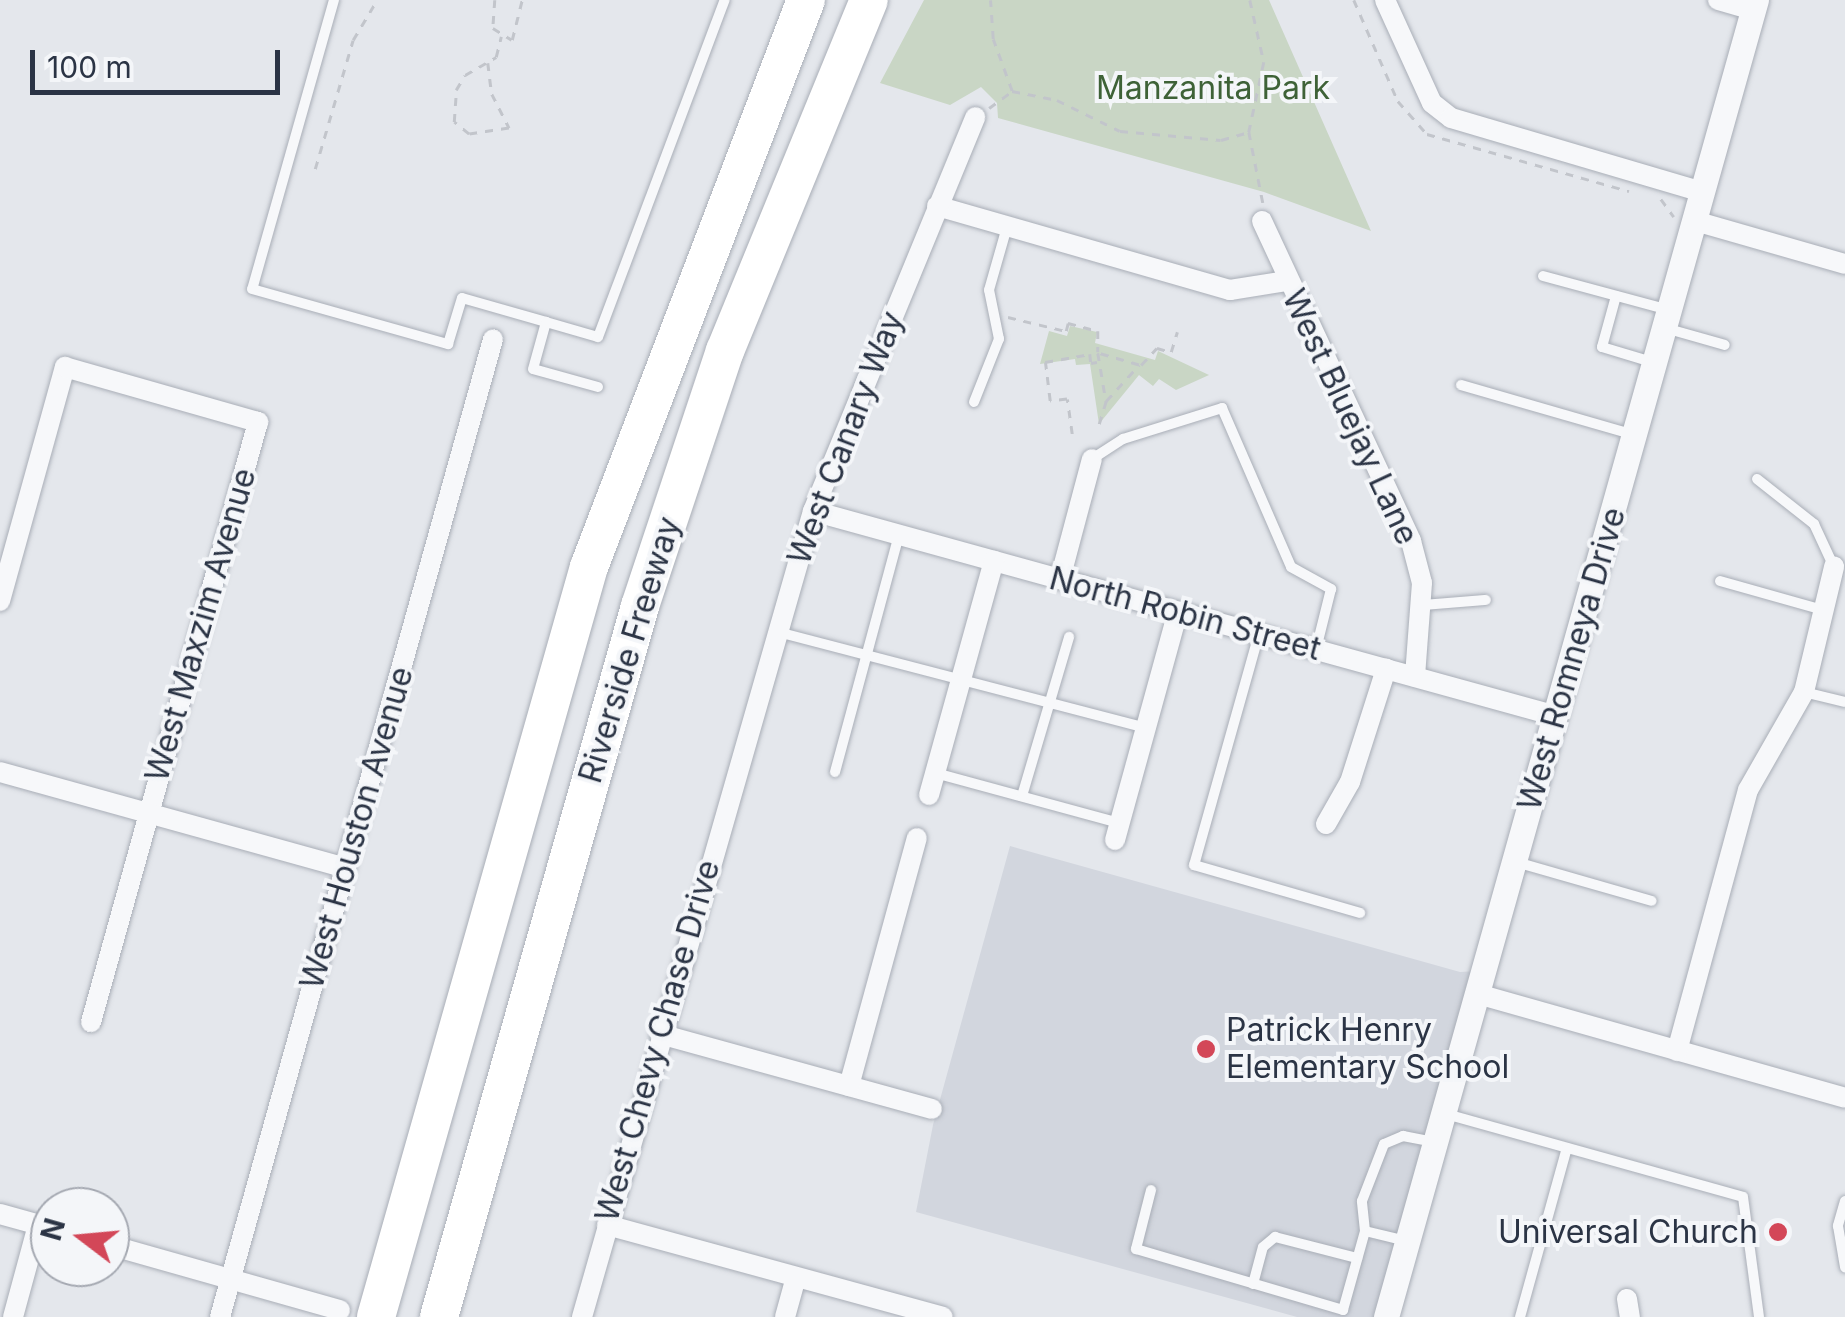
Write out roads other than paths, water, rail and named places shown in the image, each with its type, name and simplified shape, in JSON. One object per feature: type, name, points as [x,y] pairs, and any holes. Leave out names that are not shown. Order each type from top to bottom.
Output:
[{"type":"highway","points":[[764,96],[795,0]]},
{"type":"highway","name":"Riverside Freeway","points":[[358,1314],[589,566],[764,96],[806,0]]},
{"type":"highway","name":"Riverside Freeway","points":[[439,1317],[640,606],[726,351],[870,0]]},
{"type":"street","points":[[1385,0],[1432,102],[1452,118],[1703,192]]},
{"type":"street","points":[[1718,0],[1755,5]]},
{"type":"street","name":"West Romneya Drive","points":[[1386,1317],[1755,5]]},
{"type":"street","name":"West Canary Way","points":[[736,765],[814,511],[975,116]]},
{"type":"street","points":[[937,206],[1230,290],[1286,281]]},
{"type":"street","name":"West Bluejay Lane","points":[[1262,221],[1286,281],[1411,541],[1422,604],[1415,677]]},
{"type":"street","points":[[1695,221],[1845,264]]},
{"type":"street","name":"West Houston Avenue","points":[[220,1317],[493,338]]},
{"type":"street","name":"West Maxzim Avenue","points":[[0,601],[64,368],[258,422],[92,1022]]},
{"type":"street","points":[[1060,580],[1092,458]]},
{"type":"street","name":"North Robin Street","points":[[814,511],[1556,716]]},
{"type":"street","points":[[929,795],[994,561]]},
{"type":"street","points":[[1677,1051],[1748,790],[1804,692],[1834,567]]},
{"type":"street","points":[[1117,832],[1178,612]]},
{"type":"street","points":[[1326,824],[1350,782],[1386,669]]},
{"type":"street","name":"West Chevy Chase Drive","points":[[582,1317],[736,765]]},
{"type":"street","points":[[0,772],[345,868]]},
{"type":"street","points":[[849,1086],[918,838]]},
{"type":"street","points":[[1478,994],[1845,1098]]},
{"type":"street","points":[[660,1034],[932,1108]]},
{"type":"street","points":[[0,1214],[30,1222]]},
{"type":"street","points":[[607,1225],[942,1317]]},
{"type":"street","points":[[130,1251],[358,1314]]},
{"type":"street","points":[[13,1317],[30,1267]]},
{"type":"street","points":[[785,1317],[796,1277]]},
{"type":"lane","points":[[334,0],[252,288],[448,344],[462,298],[598,337],[725,0]]},
{"type":"lane","points":[[974,402],[999,339],[989,290],[1007,226]]},
{"type":"lane","points":[[1543,276],[1616,296],[1725,345]]},
{"type":"lane","points":[[1616,296],[1602,347],[1655,363]]},
{"type":"lane","points":[[546,322],[533,369],[598,387]]},
{"type":"lane","points":[[1461,385],[1635,436]]},
{"type":"lane","points":[[1092,458],[1123,439],[1222,408],[1291,566],[1331,589],[1316,650]]},
{"type":"lane","points":[[1757,479],[1814,524],[1834,567]]},
{"type":"lane","points":[[835,772],[899,534]]},
{"type":"lane","points":[[1720,581],[1823,610]]},
{"type":"lane","points":[[1422,604],[1486,600]]},
{"type":"lane","points":[[776,632],[868,652],[1146,728]]},
{"type":"lane","points":[[1259,634],[1194,865],[1360,913]]},
{"type":"lane","points":[[1022,796],[1068,636]]},
{"type":"lane","points":[[1804,692],[1845,702]]},
{"type":"lane","points":[[935,774],[1022,796],[1117,832]]},
{"type":"lane","points":[[1515,862],[1652,900]]},
{"type":"lane","points":[[1442,1113],[1743,1197],[1759,1317]]},
{"type":"lane","points":[[1150,1190],[1136,1249],[1343,1310],[1365,1231],[1362,1201],[1384,1144],[1402,1136],[1434,1142]]},
{"type":"lane","points":[[1520,1317],[1567,1148]]},
{"type":"lane","points":[[1845,1201],[1838,1226],[1845,1267]]},
{"type":"lane","points":[[1365,1231],[1407,1241]]},
{"type":"lane","points":[[1252,1284],[1263,1247],[1275,1236],[1356,1258]]},
{"type":"place","name":"Patrick Henry Elementary School","points":[[1206,1049]]},
{"type":"place","name":"Universal Church","points":[[1778,1232]]},
{"type":"park label","name":"Manzanita Park","points":[[1213,88]]}]
